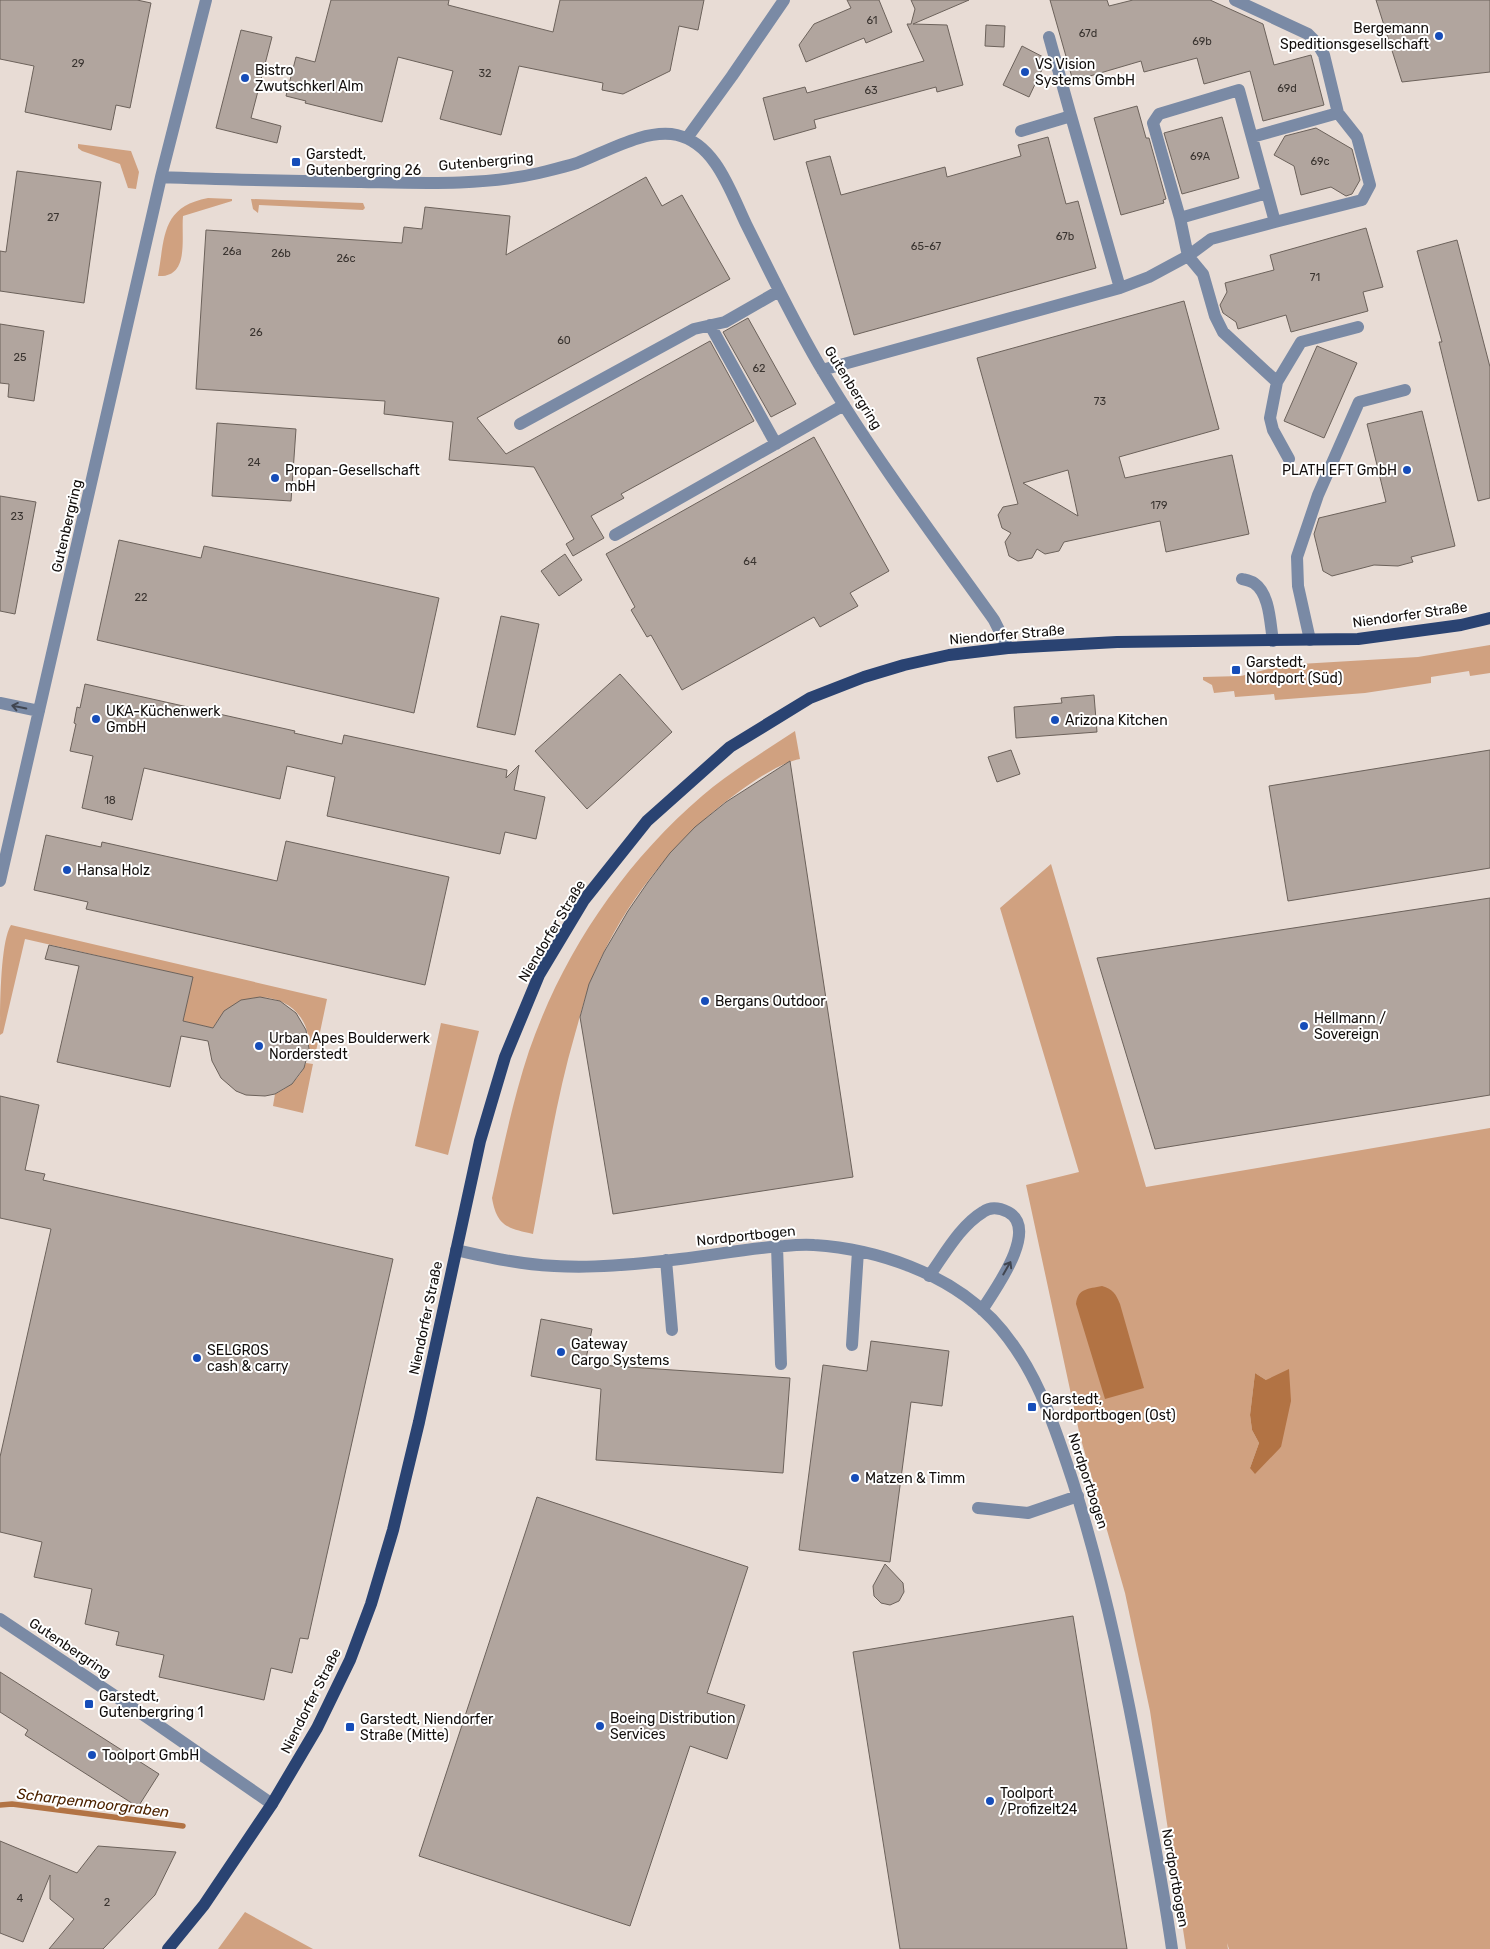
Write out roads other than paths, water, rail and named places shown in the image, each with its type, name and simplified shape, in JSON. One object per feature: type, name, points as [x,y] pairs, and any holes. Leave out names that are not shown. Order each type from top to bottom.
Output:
[{"type":"main road","name":"Niendorfer Straße","points":[[168,1949],[204,1905],[272,1804],[316,1728],[350,1660],[371,1604],[393,1530],[419,1422],[480,1141],[505,1058],[539,975],[584,900],[647,821],[730,747],[810,698],[864,677],[904,665],[949,655],[1008,648],[1117,642],[1358,639],[1461,625],[1490,618]]},
{"type":"street","name":"Gutenbergring","points":[[0,881],[161,177],[206,0]]},
{"type":"street","points":[[687,138],[784,0]]},
{"type":"street","points":[[822,370],[1120,288],[1150,277],[1188,256],[1211,239],[1362,200],[1370,185],[1357,137],[1338,113],[1324,55],[1317,43],[1308,34],[1235,0]]},
{"type":"street","points":[[1049,37],[1120,288]]},
{"type":"street","points":[[1275,222],[1239,90],[1159,114],[1153,123],[1180,218],[1188,256],[1203,274],[1215,316],[1223,332],[1277,382]]},
{"type":"street","points":[[1252,137],[1338,113]]},
{"type":"street","points":[[1021,131],[1071,116]]},
{"type":"street","name":"Gutenbergring","points":[[161,177],[416,183],[491,180],[534,174],[574,164],[638,138],[664,134],[687,138],[705,151],[720,171],[779,291],[822,370],[844,405],[994,620],[1008,648]]},
{"type":"street","points":[[1180,218],[1267,193]]},
{"type":"street","points":[[520,424],[694,329],[725,322],[779,291]]},
{"type":"street","points":[[710,325],[776,444]]},
{"type":"street","points":[[1289,459],[1273,430],[1270,418],[1277,382],[1302,342],[1358,327]]},
{"type":"street","points":[[1310,640],[1298,586],[1297,557],[1318,495],[1359,402],[1405,390]]},
{"type":"street","points":[[615,535],[844,405]]},
{"type":"street","points":[[1242,578],[1254,583],[1263,595],[1269,613],[1273,641]]},
{"type":"street","points":[[0,703],[39,711]]},
{"type":"street","points":[[929,1276],[971,1220],[985,1210],[998,1208],[1010,1213],[1018,1225],[1019,1239],[1013,1258],[982,1310]]},
{"type":"street","name":"Nordportbogen","points":[[456,1250],[512,1262],[568,1266],[620,1266],[756,1248],[812,1244],[885,1257],[929,1276],[955,1290],[982,1310],[1012,1343],[1031,1374],[1049,1410],[1078,1496],[1095,1556],[1125,1684],[1172,1949]]},
{"type":"street","points":[[777,1246],[781,1364]]},
{"type":"street","points":[[852,1345],[858,1251]]},
{"type":"street","points":[[666,1260],[672,1330]]},
{"type":"street","points":[[978,1508],[1028,1514],[1078,1496]]},
{"type":"street","name":"Gutenbergring","points":[[0,1619],[272,1804]]},
{"type":"waterway","name":"Scharpenmoorgraben","points":[[0,1805],[12,1804],[183,1826]]},
{"type":"place","name":"Bergemann Speditionsgesellschaft","points":[[1439,36]]},
{"type":"place","name":"VS Vision Systems GmbH","points":[[1025,72]]},
{"type":"place","name":"Bistro Zwutschkerl Alm","points":[[245,78]]},
{"type":"place","name":"Garstedt, Gutenbergring 26","points":[[296,162]]},
{"type":"place","name":"PLATH EFT GmbH","points":[[1407,470]]},
{"type":"place","name":"Propan-Gesellschaft mbH","points":[[275,478]]},
{"type":"place","name":"Garstedt, Nordport (Süd)","points":[[1236,670]]},
{"type":"place","name":"UKA-Küchenwerk GmbH","points":[[96,719]]},
{"type":"place","name":"Arizona Kitchen","points":[[1055,720]]},
{"type":"place","name":"Hansa Holz","points":[[67,870]]},
{"type":"place","name":"Bergans Outdoor","points":[[705,1001]]},
{"type":"place","name":"Hellmann / Sovereign","points":[[1304,1026]]},
{"type":"place","name":"Urban Apes Boulderwerk Norderstedt","points":[[259,1046]]},
{"type":"place","name":"Gateway Cargo Systems","points":[[561,1352]]},
{"type":"place","name":"SELGROS cash & carry","points":[[197,1358]]},
{"type":"place","name":"Garstedt, Nordportbogen (Ost)","points":[[1032,1407]]},
{"type":"place","name":"Matzen & Timm","points":[[855,1478]]},
{"type":"place","name":"Garstedt, Gutenbergring 1","points":[[89,1704]]},
{"type":"place","name":"Boeing Distribution Services","points":[[600,1726]]},
{"type":"place","name":"Garstedt, Niendorfer Straße (Mitte)","points":[[350,1727]]},
{"type":"place","name":"Toolport GmbH","points":[[92,1755]]},
{"type":"place","name":"Toolport /Profizelt24","points":[[990,1801]]}]
